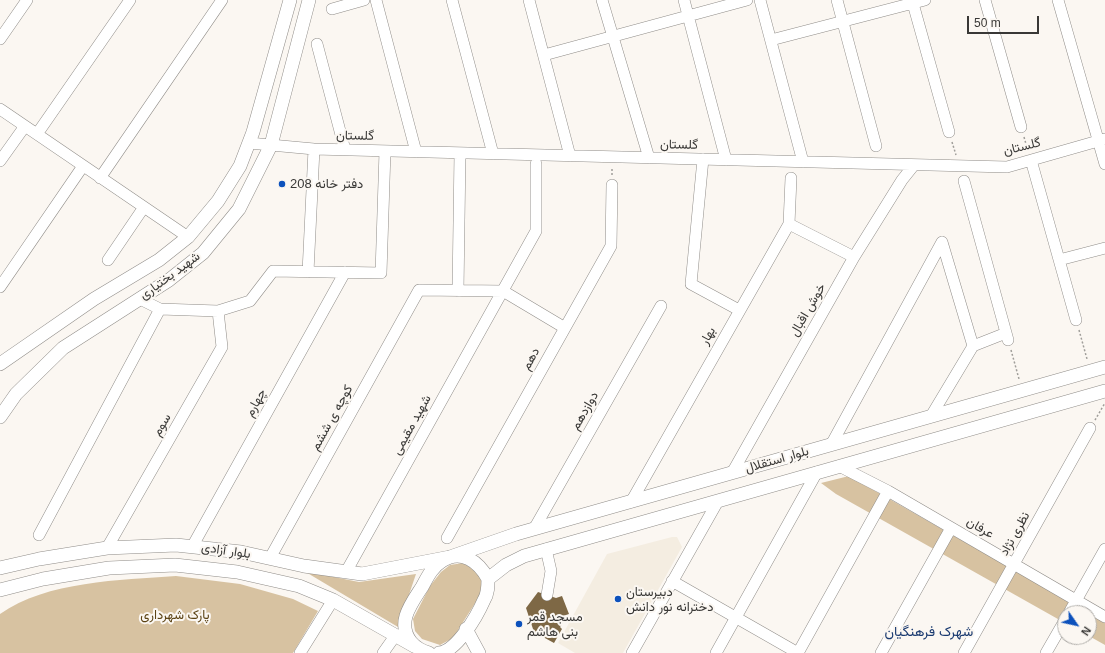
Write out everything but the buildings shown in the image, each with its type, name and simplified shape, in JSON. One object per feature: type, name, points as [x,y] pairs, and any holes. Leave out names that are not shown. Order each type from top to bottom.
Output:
[{"type":"main road","name":"شهید بختیاری","points":[[0,364],[94,299],[159,260],[188,238],[218,201],[240,166],[249,143],[290,0]]},
{"type":"main road","name":"شهید بختیاری","points":[[0,417],[16,394],[63,348],[169,280],[203,252],[239,209],[271,145],[309,0]]},
{"type":"main road","name":"بلوار استقلال","points":[[450,557],[534,529],[1105,367]]},
{"type":"main road","name":"بلوار استقلال","points":[[488,579],[506,565],[524,556],[1105,391]]},
{"type":"main road","points":[[831,445],[838,466]]},
{"type":"main road","name":"بلوار آزادی","points":[[0,568],[40,559],[107,548],[176,545],[241,552],[362,574],[450,557]]},
{"type":"main road","points":[[423,651],[408,638],[405,628],[405,618],[408,609],[434,568],[441,561],[450,557],[460,556],[470,558],[478,563],[488,579],[485,600],[452,648],[439,653]]},
{"type":"main road","name":"بلوار آزادی","points":[[0,590],[43,579],[109,568],[175,565],[237,572],[299,586],[333,600],[423,651]]},
{"type":"main road","points":[[466,629],[479,653]]},
{"type":"street","points":[[0,39],[27,0]]},
{"type":"street","points":[[37,134],[130,0]]},
{"type":"street","points":[[100,178],[222,0]]},
{"type":"street","points":[[332,9],[364,0]]},
{"type":"street","points":[[376,0],[416,152]]},
{"type":"street","points":[[452,0],[493,154]]},
{"type":"street","points":[[529,0],[570,156]]},
{"type":"street","points":[[602,0],[649,158]]},
{"type":"street","points":[[684,0],[726,160]]},
{"type":"street","points":[[544,55],[747,0]]},
{"type":"street","points":[[760,0],[803,162]]},
{"type":"street","points":[[837,0],[876,146]]},
{"type":"street","points":[[771,40],[912,2],[925,0]]},
{"type":"street","points":[[985,0],[1022,127]]},
{"type":"street","points":[[1058,0],[1102,140],[1105,164]]},
{"type":"street","points":[[912,2],[949,132]]},
{"type":"street","points":[[317,44],[345,150]]},
{"type":"street","points":[[0,108],[188,238]]},
{"type":"street","points":[[0,162],[25,126]]},
{"type":"street","name":"گلستان","points":[[249,143],[314,149],[345,150],[1007,167],[1102,140]]},
{"type":"street","points":[[308,272],[314,149]]},
{"type":"street","points":[[140,299],[160,309],[218,311],[250,301],[273,271],[381,273],[385,151]]},
{"type":"street","points":[[460,153],[458,291],[503,291],[565,328]]},
{"type":"street","points":[[703,159],[691,284],[739,310]]},
{"type":"street","points":[[1031,160],[1076,320]]},
{"type":"street","name":"شهید مقیمی","points":[[346,572],[536,231],[536,164]]},
{"type":"street","name":"خوش اقبال","points":[[732,473],[854,257],[902,180],[914,165]]},
{"type":"street","points":[[0,287],[83,166]]},
{"type":"street","name":"بهار","points":[[631,502],[789,224],[791,178]]},
{"type":"street","points":[[932,416],[974,346],[1007,336],[964,181]]},
{"type":"street","name":"دهم","points":[[447,538],[610,246],[612,185]]},
{"type":"street","points":[[108,260],[144,207]]},
{"type":"street","points":[[789,224],[854,257]]},
{"type":"street","points":[[831,445],[942,242],[974,346]]},
{"type":"street","points":[[1059,260],[1105,248]]},
{"type":"street","name":"چهارم","points":[[192,547],[345,272]]},
{"type":"street","name":"کوچه ی ششم","points":[[270,558],[419,290],[458,291]]},
{"type":"street","name":"دوازدهم","points":[[534,529],[661,306]]},
{"type":"street","points":[[38,534],[160,309]]},
{"type":"street","name":"سوم","points":[[107,548],[222,347],[218,311]]},
{"type":"street","name":"نظری نژاد","points":[[964,653],[1090,428]]},
{"type":"street","name":"عرفان","points":[[838,466],[888,491],[1105,617]]},
{"type":"street","points":[[716,653],[817,472]]},
{"type":"street","points":[[672,581],[798,653],[888,491]]},
{"type":"street","points":[[632,653],[718,501]]},
{"type":"street","points":[[881,653],[951,528]]},
{"type":"street","points":[[1073,605],[1105,549]]},
{"type":"street","points":[[546,550],[551,571],[546,594]]},
{"type":"street","points":[[300,653],[333,600]]},
{"type":"street","points":[[1046,653],[1057,634]]},
{"type":"street","points":[[382,653],[395,636]]},
{"type":"path","points":[[1022,127],[1031,160]]},
{"type":"path","points":[[949,132],[959,166]]},
{"type":"path","points":[[612,185],[613,157]]},
{"type":"path","points":[[1076,320],[1091,371]]},
{"type":"path","points":[[1007,336],[1022,390]]},
{"type":"path","points":[[1090,428],[1105,403]]},
{"type":"shaded area","name":"دبیرستان دخترانه نور دانش","points":[[677,537],[682,547],[623,653],[575,653],[558,643],[607,554]]},
{"type":"green space","points":[[849,476],[1075,605],[1057,605],[1057,618],[836,494],[821,483]]},
{"type":"green space","points":[[463,563],[475,570],[483,583],[479,597],[453,638],[440,645],[422,639],[415,631],[413,619],[430,586],[441,572],[450,565]]},
{"type":"green space","points":[[304,571],[359,582],[416,574],[398,627]]},
{"type":"green space","name":"پارک شهرداری","points":[[176,576],[240,584],[293,599],[318,611],[293,653],[0,653],[0,614],[19,603],[39,595],[85,584]]},
{"type":"green space","points":[[1097,617],[1105,622],[1105,645],[1097,640]]},
{"type":"place","name":"دفتر خانه 208","points":[[282,184]]},
{"type":"place","name":"دبیرستان دخترانه نور دانش","points":[[618,599]]},
{"type":"place","name":"مسجد قمر بنی هاشم","points":[[519,624]]},
{"type":"district","name":"شهرک فرهنگیان","points":[[929,632]]}]
